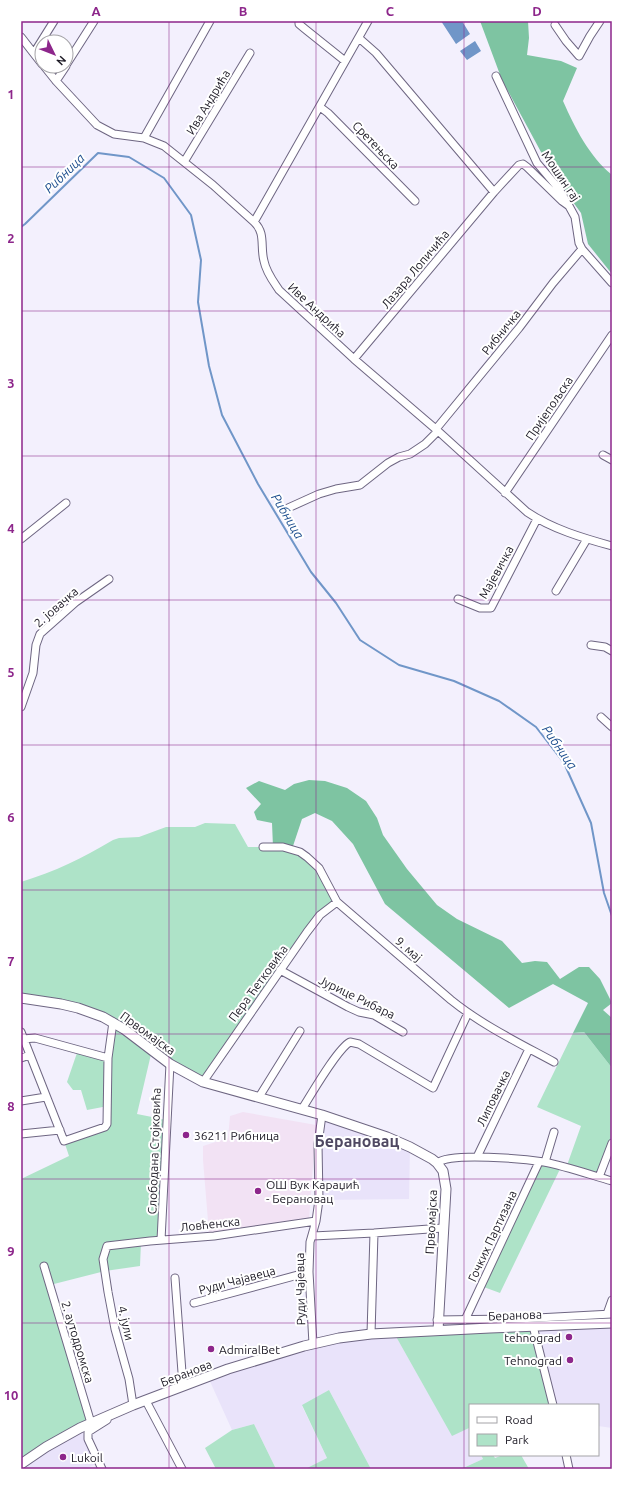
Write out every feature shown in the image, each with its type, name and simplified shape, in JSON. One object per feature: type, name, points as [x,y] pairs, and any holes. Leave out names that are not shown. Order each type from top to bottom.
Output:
[{"type":"main road","name":"Првомајска","points":[[21,998],[78,1008],[96,1014],[113,1022],[170,1064],[203,1082],[302,1109],[387,1137],[426,1155],[437,1163],[443,1171],[446,1189],[437,1320],[438,1330]]},
{"type":"main road","name":"Беранова","points":[[24,1465],[46,1446],[91,1423],[130,1406],[254,1361],[313,1344],[339,1338],[371,1334],[612,1323]]},
{"type":"street","points":[[46,34],[54,21]]},
{"type":"street","points":[[74,53],[94,21]]},
{"type":"street","points":[[144,138],[210,21]]},
{"type":"street","points":[[299,21],[299,24],[345,61]]},
{"type":"street","points":[[254,222],[368,21]]},
{"type":"street","points":[[555,25],[580,56],[590,36],[600,21]]},
{"type":"street","points":[[21,37],[34,53]]},
{"type":"street","points":[[359,38],[376,53],[494,192]]},
{"type":"street","name":"Ива Андрића","points":[[184,162],[250,53]]},
{"type":"street","name":"Иве Андрића","points":[[50,74],[97,125],[114,134],[144,138],[164,146],[254,222],[260,228],[262,234],[262,254],[264,263],[269,276],[279,290],[354,359],[437,430],[526,512],[538,519],[587,539],[612,546]]},
{"type":"street","points":[[56,81],[61,74]]},
{"type":"street","name":"Мошин гај","points":[[496,76],[537,163],[558,189],[575,217],[579,243],[582,249],[612,283]]},
{"type":"street","name":"Сретењска","points":[[320,107],[328,113],[415,201]]},
{"type":"street","name":"Лазара Лопичића","points":[[354,359],[494,192],[519,165],[523,164],[569,206]]},
{"type":"street","name":"Рибничка","points":[[288,508],[319,494],[336,489],[360,485],[388,463],[399,457],[410,454],[426,444],[553,283],[582,249]]},
{"type":"street","name":"Пријепољска","points":[[505,493],[612,335]]},
{"type":"street","points":[[603,455],[612,460]]},
{"type":"street","points":[[21,539],[66,503]]},
{"type":"street","name":"Мајевичка","points":[[458,599],[480,608],[491,608],[538,519]]},
{"type":"street","points":[[556,591],[587,539]]},
{"type":"street","name":"2. јовачка","points":[[21,707],[33,673],[36,645],[40,634],[76,602],[108,579]]},
{"type":"street","points":[[591,645],[605,647],[612,652]]},
{"type":"street","points":[[601,716],[612,727]]},
{"type":"street","name":"9. мај","points":[[263,847],[283,847],[300,852],[307,857],[319,868],[337,902],[468,1013],[554,1062]]},
{"type":"street","name":"Пера Ћетковића","points":[[203,1082],[280,970],[320,915],[337,902]]},
{"type":"street","name":"Јурице Рибара","points":[[280,970],[348,1007],[359,1012],[374,1015],[403,1032]]},
{"type":"street","points":[[302,1109],[341,1050],[347,1044],[352,1042],[359,1044],[433,1088],[468,1013]]},
{"type":"street","points":[[22,1035],[64,1141],[104,1127],[108,1124],[108,1058],[113,1022]]},
{"type":"street","points":[[259,1097],[300,1031]]},
{"type":"street","points":[[22,1035],[108,1058]]},
{"type":"street","name":"Липовачка","points":[[477,1157],[529,1049]]},
{"type":"street","points":[[21,1058],[30,1055]]},
{"type":"street","name":"Слободана Стојковића","points":[[161,1240],[170,1064]]},
{"type":"street","points":[[21,1101],[46,1097]]},
{"type":"street","name":"Руди Чајевца","points":[[313,1344],[308,1272],[310,1242],[316,1223],[319,1200],[318,1144],[322,1115]]},
{"type":"street","points":[[21,1134],[60,1130]]},
{"type":"street","name":"Гочких Партизана","points":[[465,1320],[542,1162],[554,1132]]},
{"type":"street","points":[[600,1177],[612,1143]]},
{"type":"street","points":[[437,1163],[446,1158],[477,1157],[542,1162],[612,1181]]},
{"type":"street","points":[[316,1223],[326,1235]]},
{"type":"street","name":"Ловћенска","points":[[107,1246],[214,1236],[316,1223]]},
{"type":"street","points":[[313,1236],[443,1228]]},
{"type":"street","points":[[371,1334],[374,1233]]},
{"type":"street","name":"4. јули","points":[[107,1246],[103,1259],[115,1329],[129,1379],[130,1406]]},
{"type":"street","name":"2. аутодромска","points":[[44,1266],[91,1423]]},
{"type":"street","name":"Руди Чајавеца","points":[[194,1303],[308,1272]]},
{"type":"street","points":[[174,1278],[183,1386]]},
{"type":"street","points":[[610,1314],[612,1300]]},
{"type":"street","name":"Беранова","points":[[437,1320],[610,1314]]},
{"type":"street","points":[[533,1326],[553,1404]]},
{"type":"street","points":[[146,1401],[182,1469]]},
{"type":"street","points":[[102,1469],[88,1439],[88,1432],[130,1406]]},
{"type":"street","points":[[566,1456],[569,1469]]},
{"type":"shaded area","name":"ОШ Вук Караџић - Берановац","points":[[243,1112],[316,1125],[309,1220],[209,1233],[203,1146],[228,1138],[230,1116]]},
{"type":"shaded area","points":[[322,1115],[410,1147],[409,1199],[319,1200]]},
{"type":"shaded area","points":[[612,1323],[612,1428],[599,1426],[599,1404],[553,1404],[533,1326]]},
{"type":"shaded area","points":[[394,1333],[452,1435],[469,1428],[469,1456],[482,1456],[483,1459],[461,1469],[371,1469],[329,1390],[302,1406],[327,1458],[305,1469],[276,1469],[254,1424],[232,1430],[208,1377],[304,1345]]},
{"type":"shaded area","points":[[80,1428],[98,1463],[85,1469],[21,1469],[21,1464]]},
{"type":"green space","points":[[480,21],[528,21],[529,38],[527,55],[561,61],[577,68],[563,101],[583,141],[596,159],[612,175],[612,274],[588,244],[581,213],[554,176],[502,80]]},
{"type":"green space","points":[[309,780],[325,781],[347,788],[366,801],[377,818],[383,835],[407,869],[437,905],[457,919],[502,941],[522,963],[535,961],[547,962],[560,979],[579,967],[589,967],[600,979],[612,1003],[603,1010],[612,1018],[612,1068],[584,1032],[573,1033],[588,1003],[553,984],[509,1008],[385,904],[353,844],[332,821],[315,813],[302,819],[292,849],[273,847],[272,823],[257,820],[254,812],[261,804],[246,788],[259,781],[285,790],[294,784]]},
{"type":"green space","points":[[205,823],[235,824],[248,847],[283,847],[313,862],[337,902],[326,909],[203,1082],[152,1050],[137,1114],[167,1120],[161,1240],[141,1242],[140,1266],[105,1271],[50,1285],[91,1423],[21,1464],[21,1179],[69,1156],[64,1141],[104,1127],[108,1106],[87,1110],[81,1090],[73,1090],[67,1082],[78,1050],[108,1058],[113,1022],[96,1014],[21,998],[21,882],[68,864],[119,838],[139,837],[166,827],[195,827]]},
{"type":"green space","points":[[584,1032],[612,1068],[612,1143],[599,1177],[566,1168],[581,1126],[537,1107],[573,1033]]},
{"type":"green space","points":[[539,1162],[561,1167],[500,1293],[481,1286]]},
{"type":"green space","points":[[533,1326],[553,1404],[469,1404],[469,1428],[452,1436],[394,1333]]},
{"type":"green space","points":[[329,1390],[371,1469],[305,1469],[327,1458],[302,1405]]},
{"type":"green space","points":[[254,1424],[276,1469],[216,1469],[205,1448],[232,1430]]},
{"type":"green space","points":[[482,1456],[494,1456],[495,1458],[500,1456],[522,1456],[529,1469],[461,1469],[483,1459]]},
{"type":"water","points":[[441,21],[462,21],[470,34],[456,44]]},
{"type":"water","points":[[475,41],[481,51],[467,60],[460,51]]},
{"type":"waterway","name":"Рибница","points":[[21,227],[98,153],[129,157],[164,178],[191,215],[201,260],[198,302],[209,366],[222,415],[258,484],[311,572],[336,603],[360,640],[399,665],[454,681],[499,701],[536,727],[564,763],[591,823],[604,893],[612,916]]},
{"type":"place","name":"36211 Рибница","points":[[186,1135]]},
{"type":"place","name":"ОШ Вук Караџић - Берановац","points":[[258,1191]]},
{"type":"place","name":"tehnograd","points":[[569,1337]]},
{"type":"place","name":"AdmiralBet","points":[[211,1349]]},
{"type":"place","name":"Tehnograd","points":[[570,1360]]},
{"type":"place","name":"Lukoil","points":[[63,1457]]},
{"type":"district","name":"Берановац","points":[[357,1141]]}]
